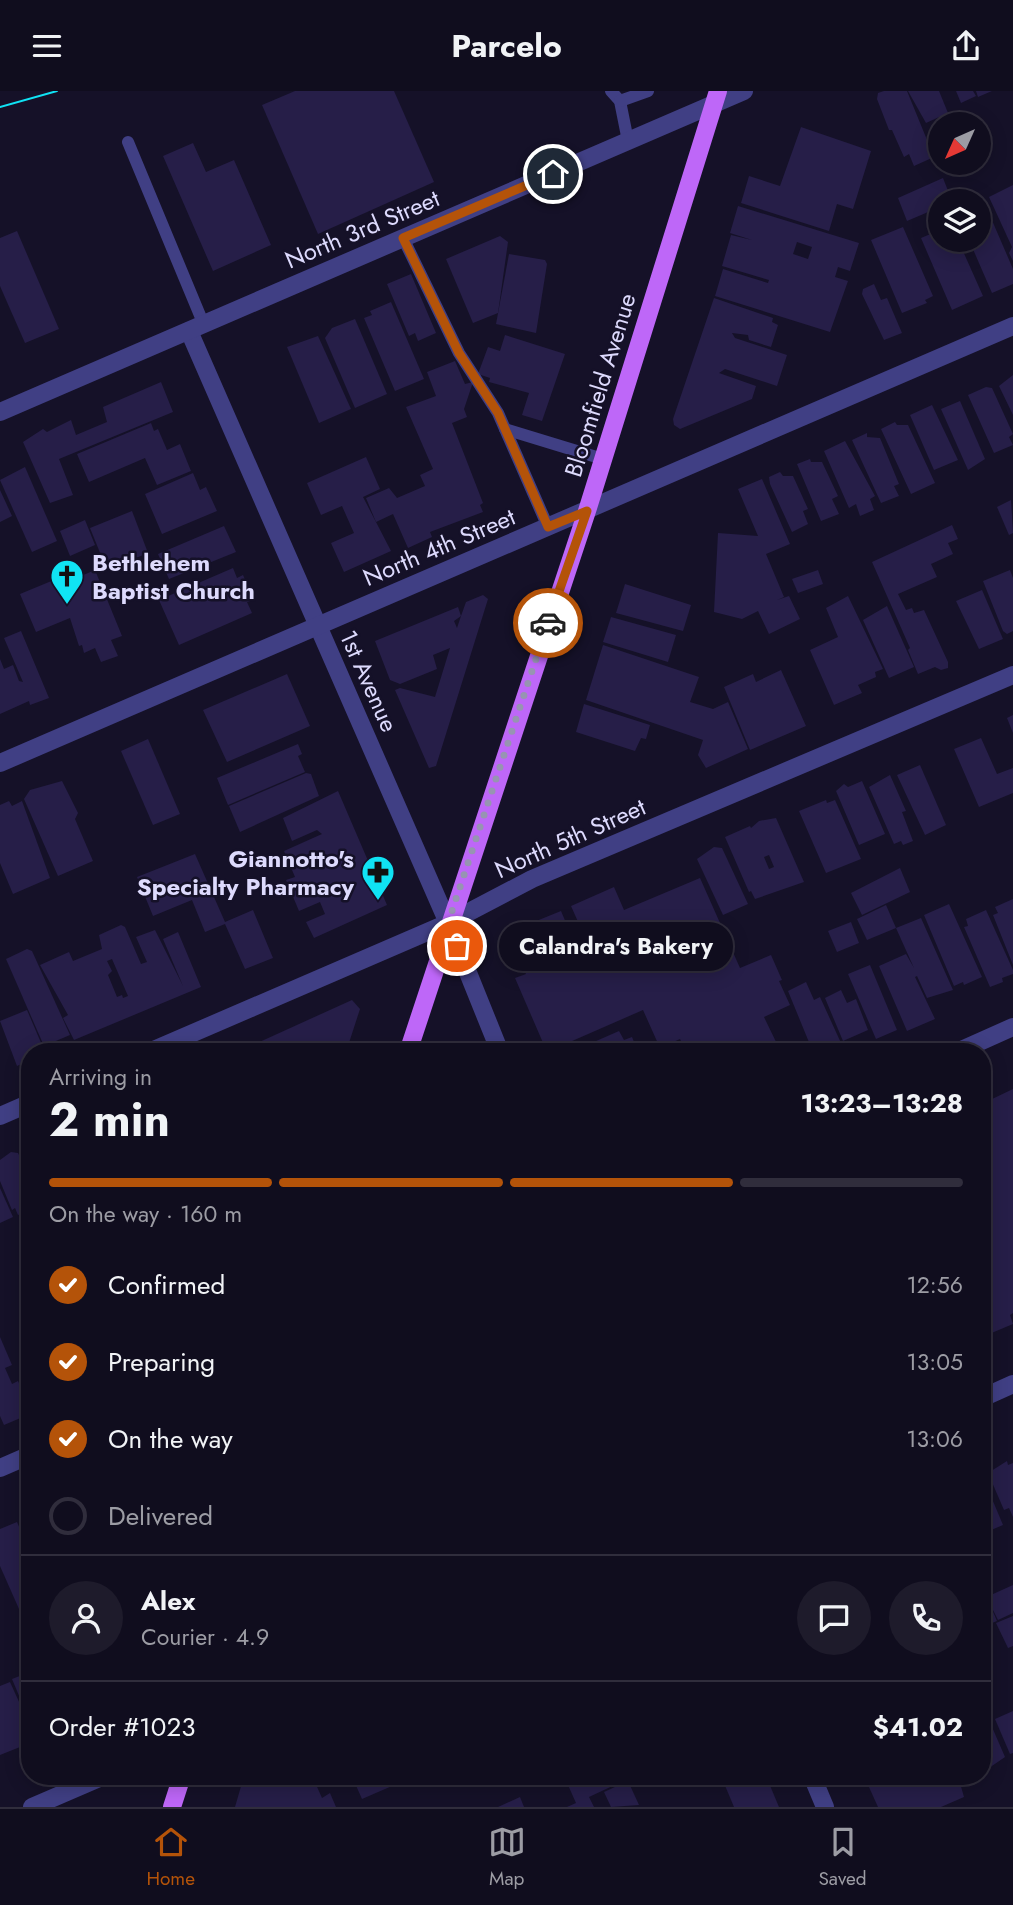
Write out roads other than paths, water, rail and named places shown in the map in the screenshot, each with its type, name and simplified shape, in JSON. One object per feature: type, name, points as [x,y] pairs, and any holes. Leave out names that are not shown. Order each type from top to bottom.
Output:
[{"type":"main road","name":"Bloomfield Avenue","points":[[411,1043],[448,923],[587,511],[715,98]]},
{"type":"main road","points":[[172,1807],[178,1785]]},
{"type":"street","name":"North 3rd Street","points":[[0,412],[628,141],[715,98],[744,91]]},
{"type":"street","name":"North 4th Street","points":[[0,763],[1013,326]]},
{"type":"street","name":"1st Avenue","points":[[196,328],[318,626],[448,923],[496,1043]]},
{"type":"street","name":"North 5th Street","points":[[170,1043],[448,923],[532,879],[1013,675]]},
{"type":"street","points":[[977,1043],[1013,1027]]},
{"type":"street","points":[[0,1116],[21,1107]]},
{"type":"street","points":[[991,1394],[1013,1384]]},
{"type":"street","points":[[0,1468],[21,1459]]},
{"type":"street","points":[[32,1807],[83,1785]]},
{"type":"street","points":[[816,1785],[825,1807]]},
{"type":"lane","points":[[628,141],[615,96],[648,91]]},
{"type":"lane","points":[[128,142],[196,328]]},
{"type":"lane","points":[[403,238],[459,353],[498,413],[548,527]]},
{"type":"lane","points":[[505,429],[603,459]]},
{"type":"tram line","points":[[0,107],[57,91]]},
{"type":"place","name":"Bethlehem Baptist Church","points":[[67,606]]},
{"type":"place","name":"Giannotto's Specialty Pharmacy","points":[[378,902]]},
{"type":"place","name":"Calandra's Bakery","points":[[457,946]]}]
